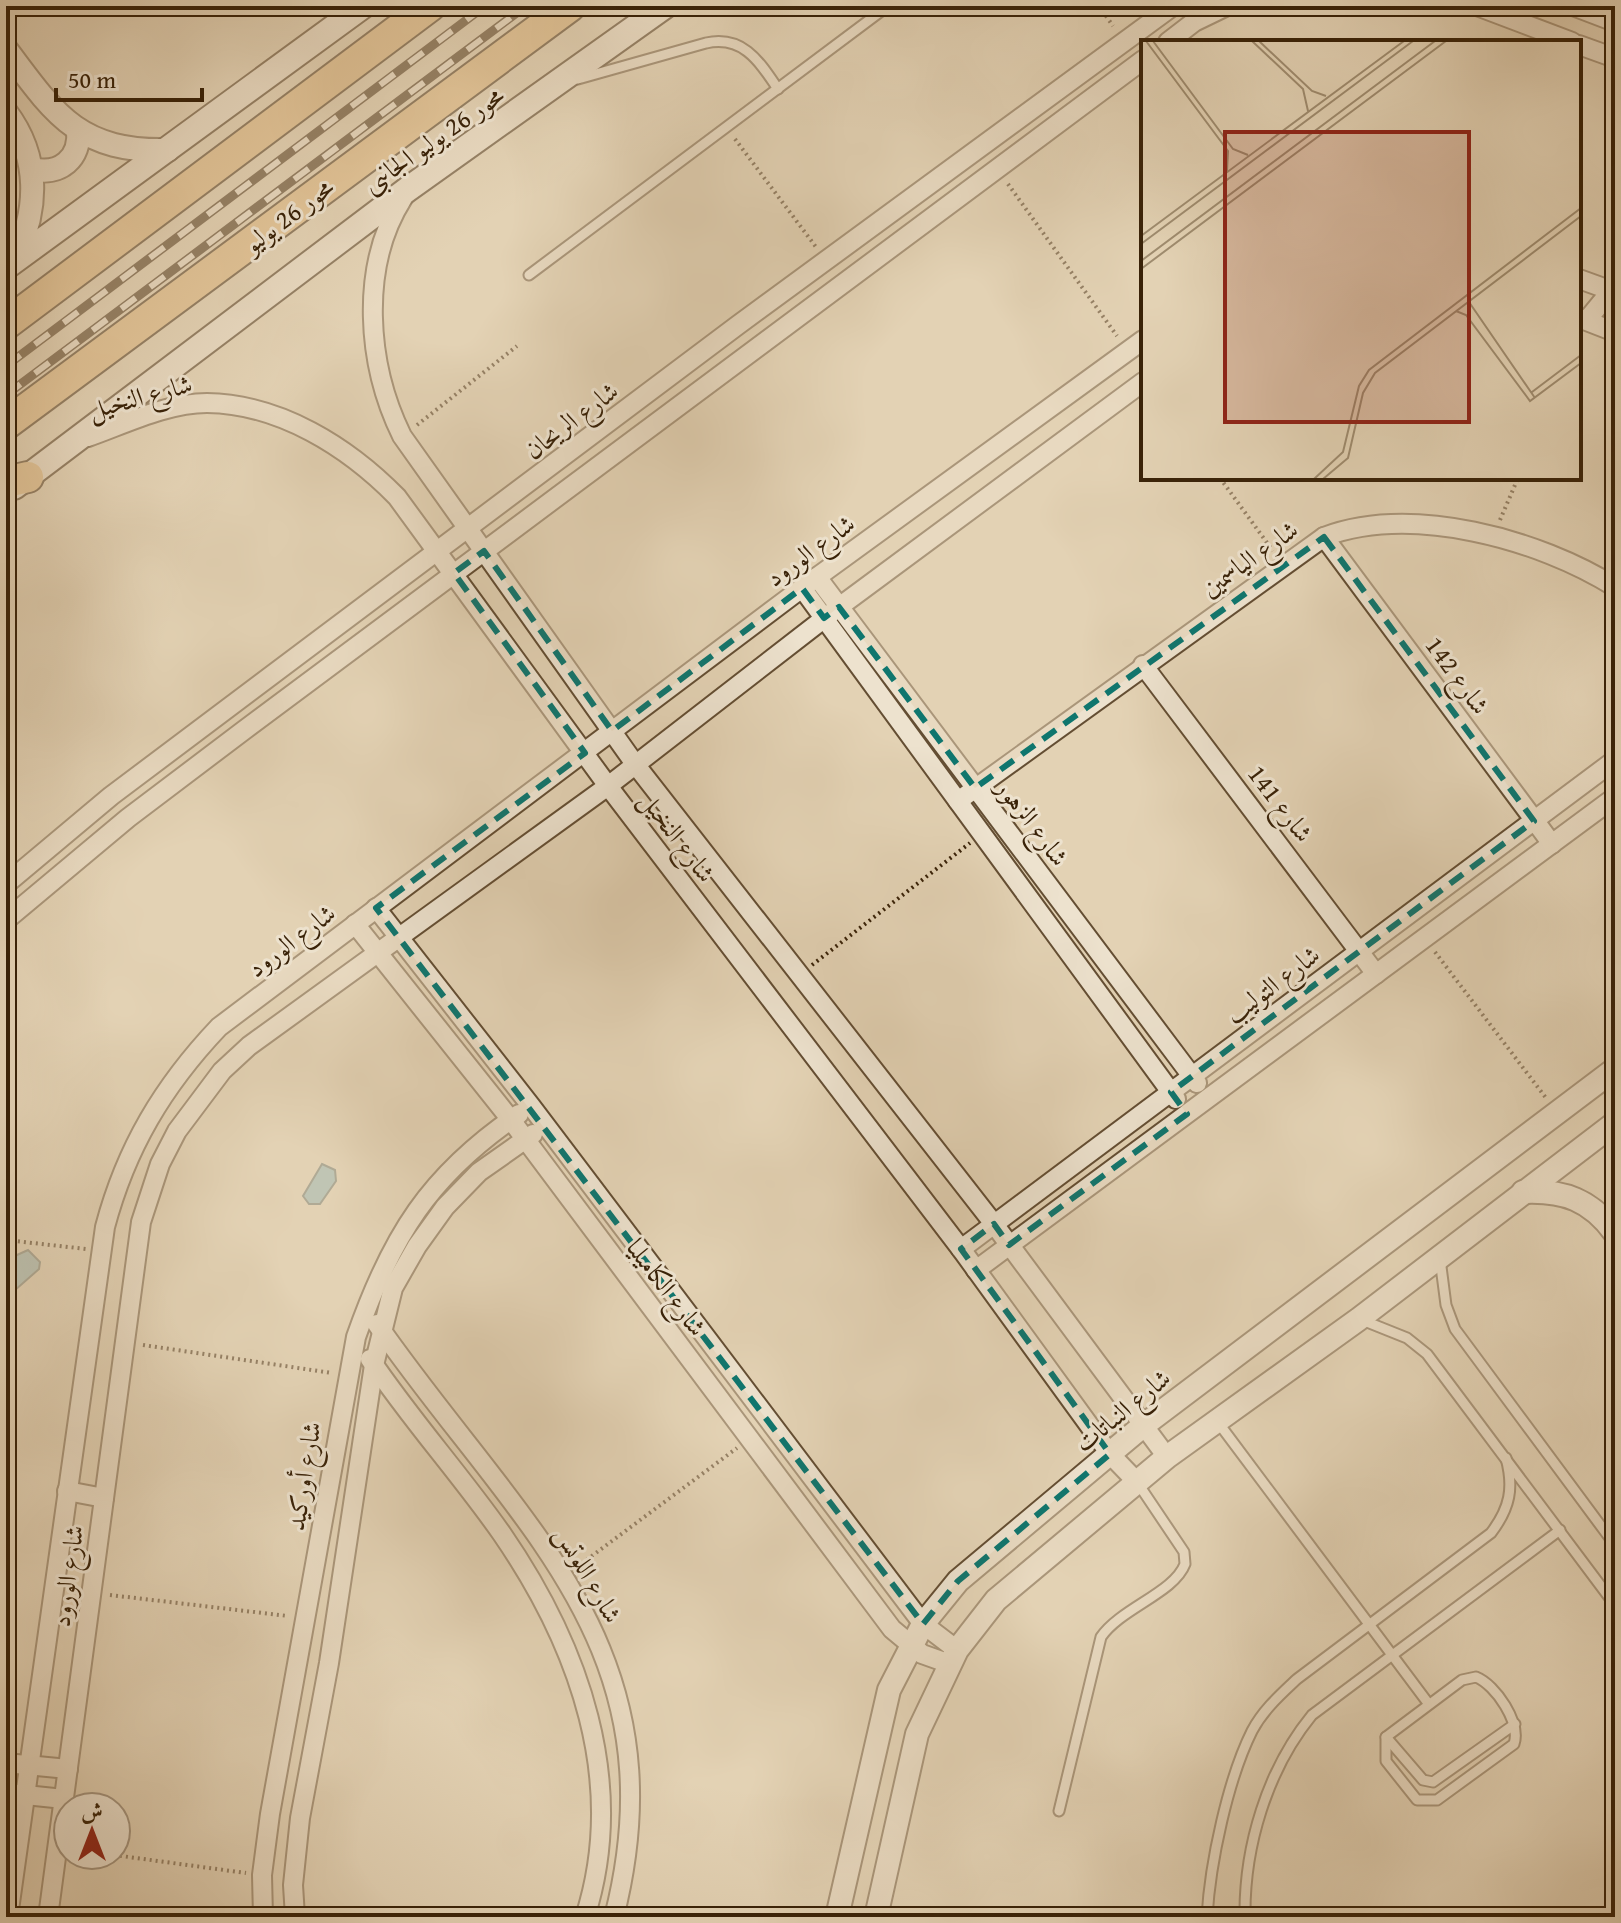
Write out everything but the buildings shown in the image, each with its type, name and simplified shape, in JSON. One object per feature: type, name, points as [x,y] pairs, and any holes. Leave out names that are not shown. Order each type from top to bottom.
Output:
[{"type":"highway","points":[[6,324],[430,6]]},
{"type":"highway","name":"محور 26 يوليو","points":[[6,424],[570,6]]},
{"type":"main road","points":[[10,264],[363,6]]},
{"type":"main road","name":"محور 26 يوليو الجانبى","points":[[13,484],[78,441],[408,189],[559,85],[665,6]]},
{"type":"street","name":"شارع الريحان","points":[[6,884],[111,796],[826,261],[1173,6]]},
{"type":"street","points":[[1171,40],[1194,22],[1227,6]]},
{"type":"street","points":[[1477,6],[1567,40]]},
{"type":"street","points":[[1573,6],[1615,22]]},
{"type":"street","points":[[1581,46],[1615,58]]},
{"type":"street","points":[[6,49],[52,111],[78,130],[122,147],[168,150]]},
{"type":"street","name":"شارع الريحان","points":[[6,920],[128,818],[243,731],[1141,61]]},
{"type":"street","points":[[6,112],[24,141],[32,169],[28,224],[10,264]]},
{"type":"street","points":[[32,169],[51,171],[67,163],[77,148],[78,130]]},
{"type":"street","name":"شارع النخيل","points":[[408,189],[385,226],[376,270],[373,315],[377,360],[386,404],[402,436],[635,764],[994,1224],[1167,1457]]},
{"type":"street","points":[[1581,280],[1614,289],[1583,319],[1615,332]]},
{"type":"street","name":"شارع الورود","points":[[8,1917],[100,1251],[115,1189],[129,1153],[168,1086],[219,1027],[810,583],[1136,345]]},
{"type":"street","name":"شارع الورود","points":[[65,1791],[141,1222],[171,1142],[222,1071],[291,1014],[608,786],[832,612],[1141,383]]},
{"type":"street","name":"شارع النخيل","points":[[78,441],[168,410],[205,403],[268,415],[307,430],[356,459],[397,497],[608,786],[961,1249],[1110,1454],[1137,1482]]},
{"type":"street","name":"شارع الياسمين","points":[[958,801],[1324,537],[1346,528],[1427,526],[1493,537],[1572,564],[1615,587]]},
{"type":"street","name":"شارع 142","points":[[1324,537],[1552,844]]},
{"type":"street","name":"شارع الزهور","points":[[810,583],[975,788],[1209,1098]]},
{"type":"street","name":"شارع الزهور","points":[[832,612],[958,801],[1187,1114]]},
{"type":"street","name":"شارع 141","points":[[1143,665],[1376,974]]},
{"type":"street","points":[[227,710],[243,731]]},
{"type":"street","name":"شارع التوليب","points":[[961,1249],[1615,760]]},
{"type":"street","points":[[111,796],[128,818]]},
{"type":"street","name":"شارع التوليب","points":[[976,1270],[1615,797]]},
{"type":"street","name":"شارع الكاميليا","points":[[376,908],[531,1106],[923,1624],[954,1657]]},
{"type":"street","name":"شارع الكاميليا","points":[[355,924],[511,1120],[892,1629],[910,1646],[954,1657]]},
{"type":"street","points":[[274,986],[291,1014]]},
{"type":"street","name":"شارع النباتات","points":[[837,1917],[889,1690],[923,1624],[958,1581],[1144,1425],[1615,1069]]},
{"type":"street","name":"شارع أوركيد","points":[[263,1917],[262,1875],[270,1814],[346,1375],[356,1337],[379,1270],[433,1189],[466,1154],[531,1106]]},
{"type":"street","points":[[876,1917],[917,1734],[954,1657],[996,1600],[1167,1457],[1359,1319],[1615,1123]]},
{"type":"street","name":"شارع أوركيد","points":[[295,1917],[293,1885],[300,1818],[329,1663],[374,1365],[393,1288],[417,1246],[445,1207],[479,1172],[545,1125]]},
{"type":"street","points":[[1615,1140],[1615,1148]]},
{"type":"street","points":[[1523,1192],[1551,1191],[1577,1198],[1601,1213],[1615,1233]]},
{"type":"street","name":"شارع اللوتس","points":[[366,1308],[525,1515],[597,1636],[613,1679],[628,1747],[630,1835],[614,1917]]},
{"type":"street","name":"شارع اللوتس","points":[[356,1337],[503,1535],[548,1610],[573,1662],[593,1731],[600,1794],[596,1871],[585,1917]]},
{"type":"street","points":[[67,1491],[104,1498]]},
{"type":"street","points":[[6,1763],[68,1769]]},
{"type":"street","points":[[6,1793],[52,1798]]},
{"type":"street","points":[[270,1814],[300,1818]]},
{"type":"street","name":"شارع الورود","points":[[48,1917],[54,1871]]},
{"type":"lane","points":[[529,275],[888,6]]},
{"type":"lane","points":[[559,85],[716,41],[746,48],[778,89]]},
{"type":"lane","points":[[1440,1254],[1446,1305],[1455,1329],[1615,1545]]},
{"type":"lane","points":[[1359,1319],[1383,1326],[1427,1354],[1615,1605]]},
{"type":"lane","points":[[1217,1421],[1428,1703]]},
{"type":"lane","points":[[1207,1917],[1209,1878],[1240,1760],[1253,1729],[1272,1702],[1297,1679],[1491,1533],[1503,1517],[1510,1498],[1511,1478],[1506,1458]]},
{"type":"lane","points":[[1059,1811],[1101,1637],[1113,1622],[1177,1577],[1185,1564],[1184,1552],[1137,1482]]},
{"type":"lane","points":[[1245,1917],[1244,1882],[1273,1772],[1290,1742],[1312,1715],[1338,1693],[1395,1655],[1560,1530]]},
{"type":"lane","points":[[1476,1677],[1488,1684],[1515,1724],[1514,1744],[1432,1802],[1413,1796],[1386,1761],[1386,1737],[1462,1680],[1476,1677]]},
{"type":"lane","points":[[1386,1737],[1423,1780],[1433,1782],[1515,1724]]},
{"type":"path","points":[[1099,6],[1124,41]]},
{"type":"path","points":[[726,127],[826,261]]},
{"type":"path","points":[[997,169],[1136,345]]},
{"type":"path","points":[[402,436],[517,346]]},
{"type":"path","points":[[1221,480],[1283,566]]},
{"type":"path","points":[[1493,537],[1517,480]]},
{"type":"path","points":[[800,973],[982,833]]},
{"type":"path","points":[[1425,938],[1557,1112]]},
{"type":"path","points":[[6,1240],[100,1251]]},
{"type":"path","points":[[125,1342],[346,1375]]},
{"type":"path","points":[[564,1577],[749,1440]]},
{"type":"path","points":[[91,1593],[306,1618]]},
{"type":"path","points":[[132,1857],[262,1875]]},
{"type":"highlighted area","points":[[1324,537],[1534,821],[1171,1092],[1187,1114],[1009,1245],[994,1224],[961,1249],[1110,1454],[958,1581],[923,1624],[376,908],[585,753],[454,573],[484,551],[612,731],[802,588],[824,618],[839,607],[975,788]]},
{"type":"water","points":[[322,1164],[335,1170],[336,1181],[320,1204],[309,1204],[303,1196]]},
{"type":"water","points":[[28,1250],[40,1262],[39,1269],[14,1291],[6,1290],[6,1260]]},
{"type":"railway","points":[[6,366],[485,6]]},
{"type":"railway","points":[[6,395],[526,6]]}]
